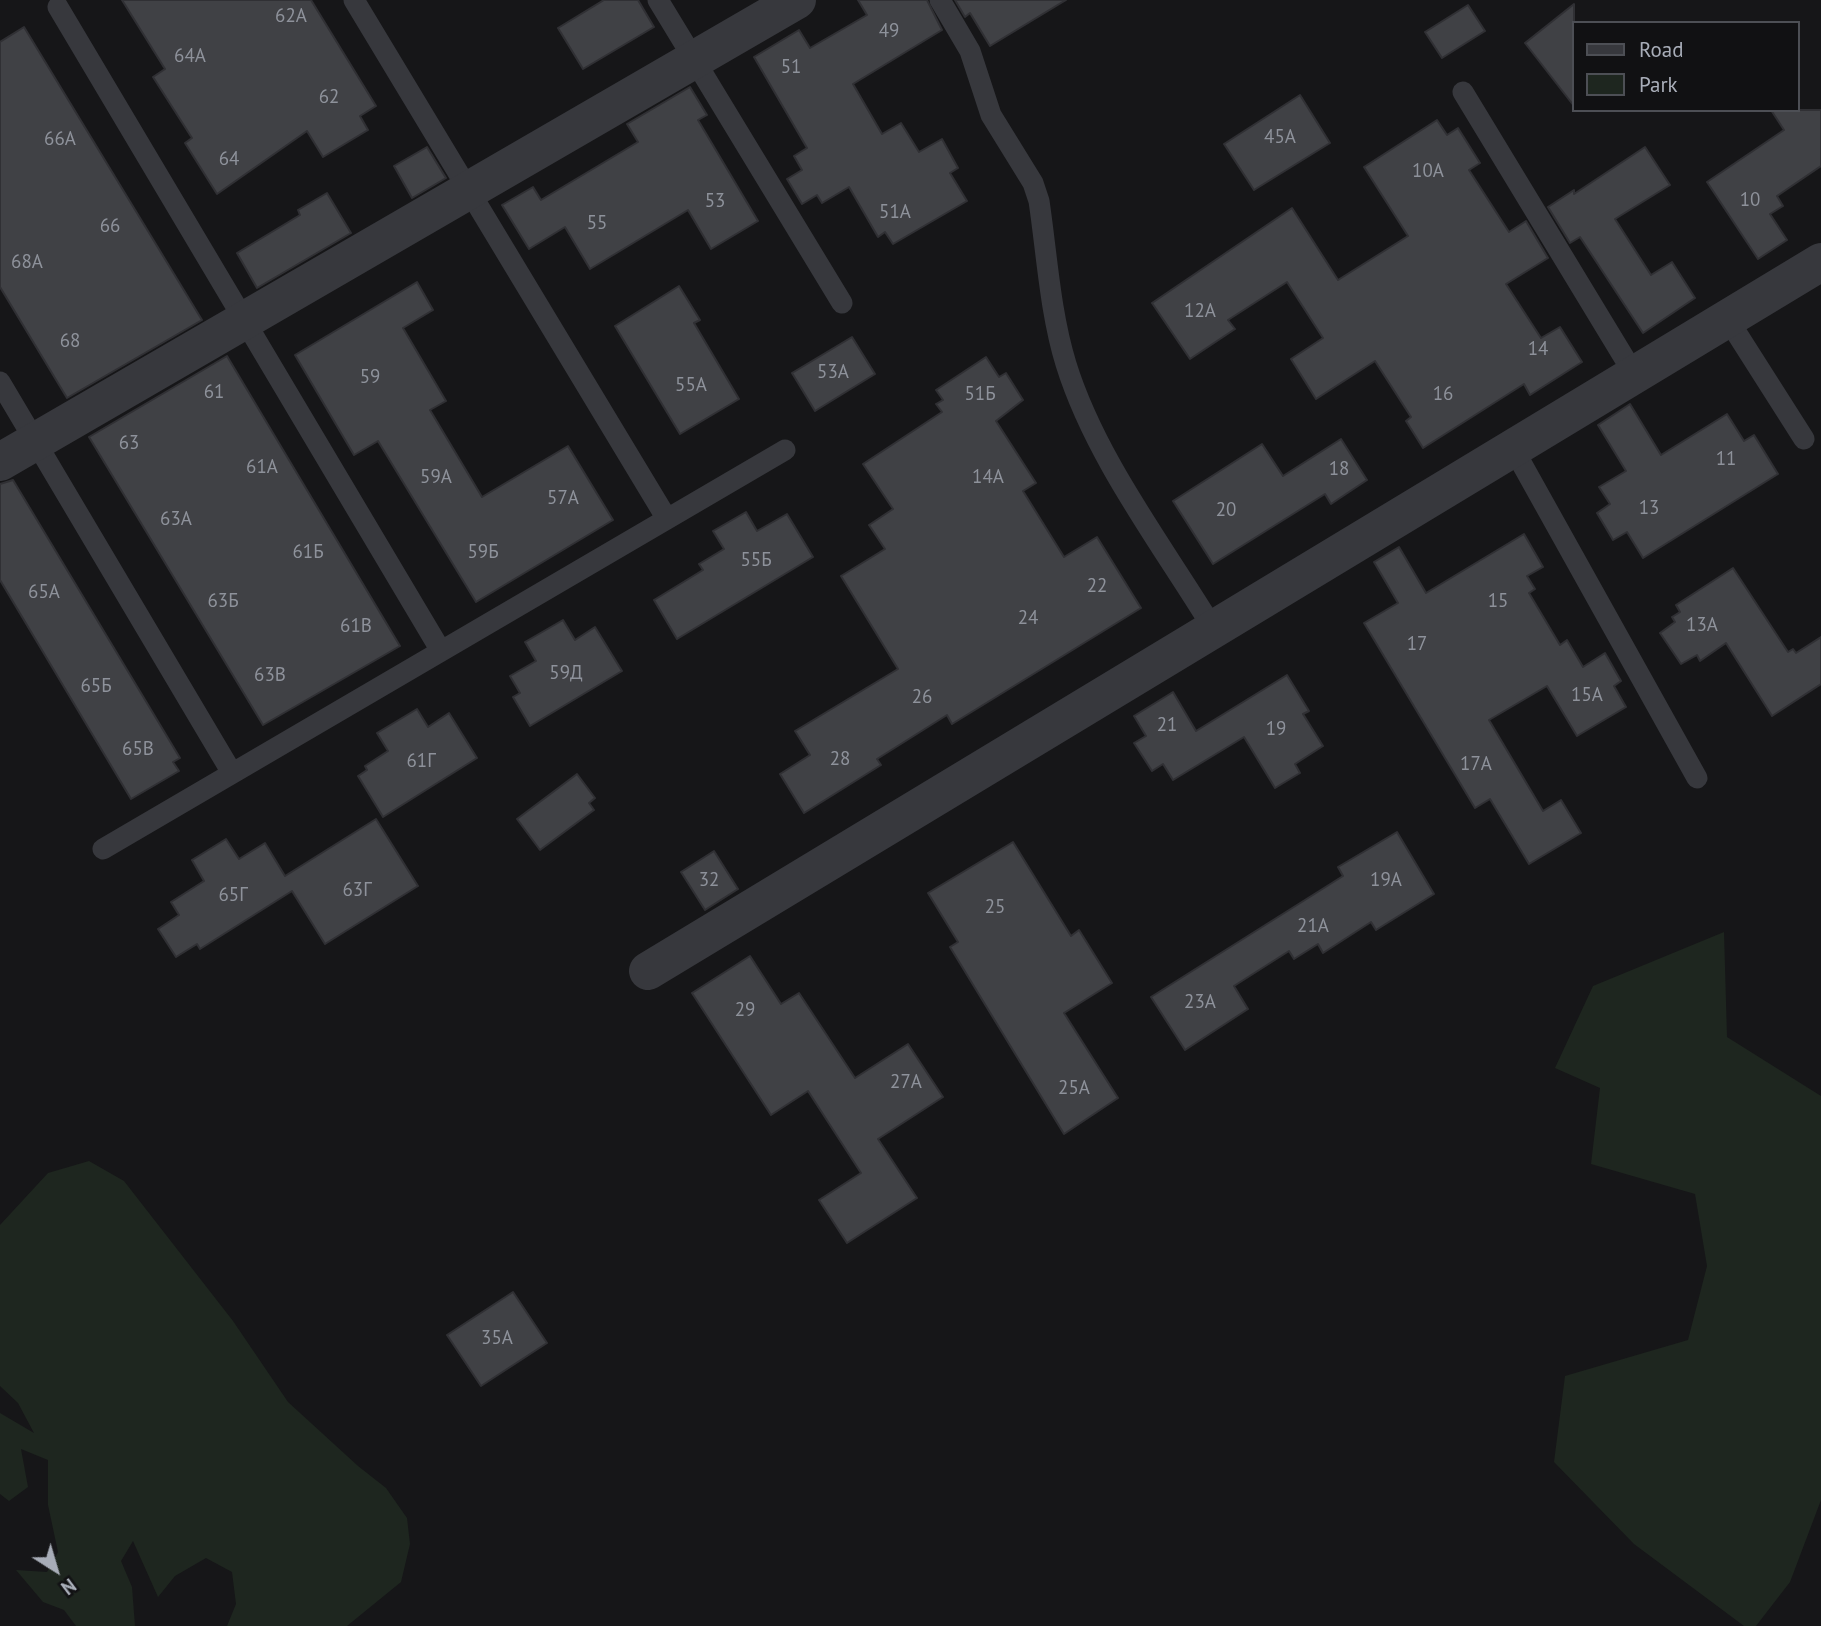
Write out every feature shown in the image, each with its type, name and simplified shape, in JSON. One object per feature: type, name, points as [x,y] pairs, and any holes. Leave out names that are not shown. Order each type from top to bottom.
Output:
[{"type":"street","points":[[0,463],[797,0]]},
{"type":"street","points":[[648,971],[1821,262]]},
{"type":"lane","points":[[354,0],[667,519]]},
{"type":"lane","points":[[658,0],[842,303]]},
{"type":"lane","points":[[940,0],[970,51],[991,115],[1033,183],[1039,201],[1057,328],[1081,404],[1105,454],[1214,630]]},
{"type":"lane","points":[[58,7],[441,651]]},
{"type":"lane","points":[[1463,92],[1634,374]]},
{"type":"lane","points":[[1727,318],[1804,439]]},
{"type":"lane","points":[[0,382],[232,773]]},
{"type":"lane","points":[[1513,448],[1697,778]]},
{"type":"lane","points":[[103,849],[785,450]]},
{"type":"green space","points":[[1724,932],[1727,1037],[1821,1096],[1821,1500],[1790,1582],[1756,1626],[1744,1626],[1634,1544],[1554,1462],[1565,1376],[1688,1340],[1707,1266],[1695,1194],[1591,1164],[1600,1088],[1555,1068],[1593,986]]},
{"type":"green space","points":[[89,1161],[124,1181],[233,1321],[288,1402],[386,1488],[407,1518],[410,1544],[401,1582],[347,1626],[227,1626],[236,1604],[232,1572],[206,1558],[175,1576],[158,1597],[133,1541],[121,1561],[132,1587],[135,1626],[76,1626],[64,1610],[43,1602],[16,1570],[47,1572],[58,1552],[48,1505],[48,1460],[21,1449],[28,1487],[9,1501],[0,1494],[0,1413],[34,1433],[18,1403],[0,1386],[0,1225],[48,1173]]},
{"type":"building","points":[[122,0],[311,0],[376,106],[360,116],[368,130],[323,157],[307,131],[217,194],[185,143],[192,138],[153,77],[165,69]]},
{"type":"building","points":[[604,0],[638,0],[654,27],[583,69],[558,28]]},
{"type":"building","points":[[858,0],[927,0],[942,30],[853,84],[882,134],[901,123],[919,152],[942,139],[958,168],[950,173],[967,201],[893,244],[885,232],[878,237],[849,187],[822,203],[817,195],[802,204],[787,179],[802,170],[794,156],[807,148],[754,57],[799,30],[810,48],[867,15]]},
{"type":"building","points":[[955,0],[1066,0],[990,46],[970,13],[965,17]]},
{"type":"building","points":[[1574,4],[1573,105],[1525,43]]},
{"type":"building","points":[[1468,5],[1485,31],[1442,58],[1425,32]]},
{"type":"building","points":[[24,27],[202,320],[67,398],[0,287],[0,42]]},
{"type":"building","points":[[690,87],[707,115],[698,120],[758,221],[711,249],[688,210],[590,269],[565,227],[529,249],[502,205],[533,187],[541,200],[638,142],[627,124]]},
{"type":"building","points":[[1300,95],[1330,143],[1254,190],[1224,144]]},
{"type":"building","points":[[1821,110],[1821,166],[1777,196],[1783,206],[1770,214],[1787,240],[1758,259],[1707,182],[1784,130],[1772,112]]},
{"type":"building","points":[[1437,120],[1447,135],[1458,128],[1480,163],[1469,170],[1509,232],[1526,221],[1548,258],[1506,284],[1541,338],[1560,327],[1582,362],[1530,395],[1524,384],[1423,448],[1406,421],[1411,417],[1375,361],[1316,399],[1291,359],[1323,338],[1287,282],[1228,320],[1235,329],[1190,359],[1152,303],[1292,208],[1338,280],[1408,236],[1364,167]]},
{"type":"building","points":[[427,147],[446,178],[412,198],[394,166]]},
{"type":"building","points":[[1645,147],[1670,185],[1615,219],[1651,275],[1672,262],[1695,298],[1643,333],[1580,237],[1570,243],[1548,207],[1574,190],[1574,194]]},
{"type":"building","points":[[327,193],[351,233],[257,288],[237,253],[300,215],[298,210]]},
{"type":"building","points":[[417,282],[433,310],[403,328],[446,401],[430,410],[482,497],[568,446],[613,520],[476,602],[378,441],[354,455],[295,355]]},
{"type":"building","points":[[679,286],[700,320],[694,323],[739,399],[680,434],[615,326]]},
{"type":"building","points":[[852,337],[875,374],[815,411],[792,373]]},
{"type":"building","points":[[227,356],[400,646],[263,725],[89,437]]},
{"type":"building","points":[[986,357],[999,377],[1006,373],[1023,400],[996,421],[1036,483],[1023,491],[1064,557],[1097,537],[1141,608],[952,724],[947,715],[877,759],[881,765],[804,813],[780,774],[810,755],[795,731],[898,669],[841,576],[885,549],[869,525],[893,509],[863,464],[942,412],[936,404],[943,400],[936,390]]},
{"type":"building","points":[[1630,404],[1661,455],[1727,414],[1744,441],[1754,435],[1778,474],[1643,558],[1627,532],[1613,540],[1597,513],[1610,504],[1599,487],[1626,471],[1598,425]]},
{"type":"building","points":[[1341,439],[1367,480],[1331,504],[1325,494],[1213,564],[1173,501],[1262,444],[1283,476]]},
{"type":"building","points":[[13,480],[180,758],[173,762],[179,771],[131,799],[0,580],[0,484]]},
{"type":"building","points":[[746,512],[757,531],[787,514],[813,557],[677,639],[654,600],[703,570],[699,564],[724,549],[713,531]]},
{"type":"building","points":[[1524,534],[1543,567],[1527,576],[1535,589],[1529,593],[1560,645],[1567,640],[1583,667],[1605,653],[1621,681],[1614,686],[1626,707],[1577,736],[1547,686],[1489,720],[1543,811],[1561,800],[1581,833],[1529,864],[1490,799],[1475,808],[1364,623],[1398,603],[1374,562],[1399,547],[1426,593]]},
{"type":"building","points":[[1733,568],[1788,652],[1793,649],[1796,653],[1821,637],[1821,684],[1772,716],[1726,643],[1700,661],[1697,655],[1681,664],[1660,633],[1675,622],[1672,617],[1680,612],[1676,605]]},
{"type":"building","points":[[563,620],[575,640],[595,627],[622,671],[530,726],[513,697],[520,693],[510,676],[536,661],[525,642]]},
{"type":"building","points":[[1287,675],[1309,711],[1303,714],[1323,746],[1295,764],[1300,773],[1275,788],[1244,737],[1173,780],[1163,764],[1152,771],[1134,743],[1146,736],[1134,716],[1173,692],[1196,731]]},
{"type":"building","points":[[417,709],[428,727],[449,713],[477,758],[383,817],[358,776],[367,770],[365,766],[388,751],[377,733]]},
{"type":"building","points":[[577,774],[595,798],[589,803],[594,810],[540,850],[517,819]]},
{"type":"building","points":[[376,819],[418,886],[325,944],[292,891],[200,949],[197,944],[176,957],[158,929],[179,915],[171,902],[204,881],[192,860],[226,839],[239,859],[265,843],[285,876]]},
{"type":"building","points":[[1397,832],[1434,894],[1376,930],[1371,922],[1323,953],[1318,944],[1294,959],[1289,951],[1234,986],[1248,1009],[1185,1050],[1151,997],[1343,876],[1338,867]]},
{"type":"building","points":[[1013,842],[1071,936],[1079,930],[1112,983],[1064,1013],[1118,1098],[1064,1134],[950,947],[958,942],[928,893]]},
{"type":"building","points":[[714,851],[738,889],[705,910],[681,872]]},
{"type":"building","points":[[750,956],[781,1004],[799,993],[855,1078],[908,1044],[943,1097],[878,1139],[917,1198],[847,1243],[819,1200],[861,1173],[808,1091],[771,1115],[692,993]]},
{"type":"building","points":[[513,1292],[547,1343],[481,1386],[447,1335]]}]
